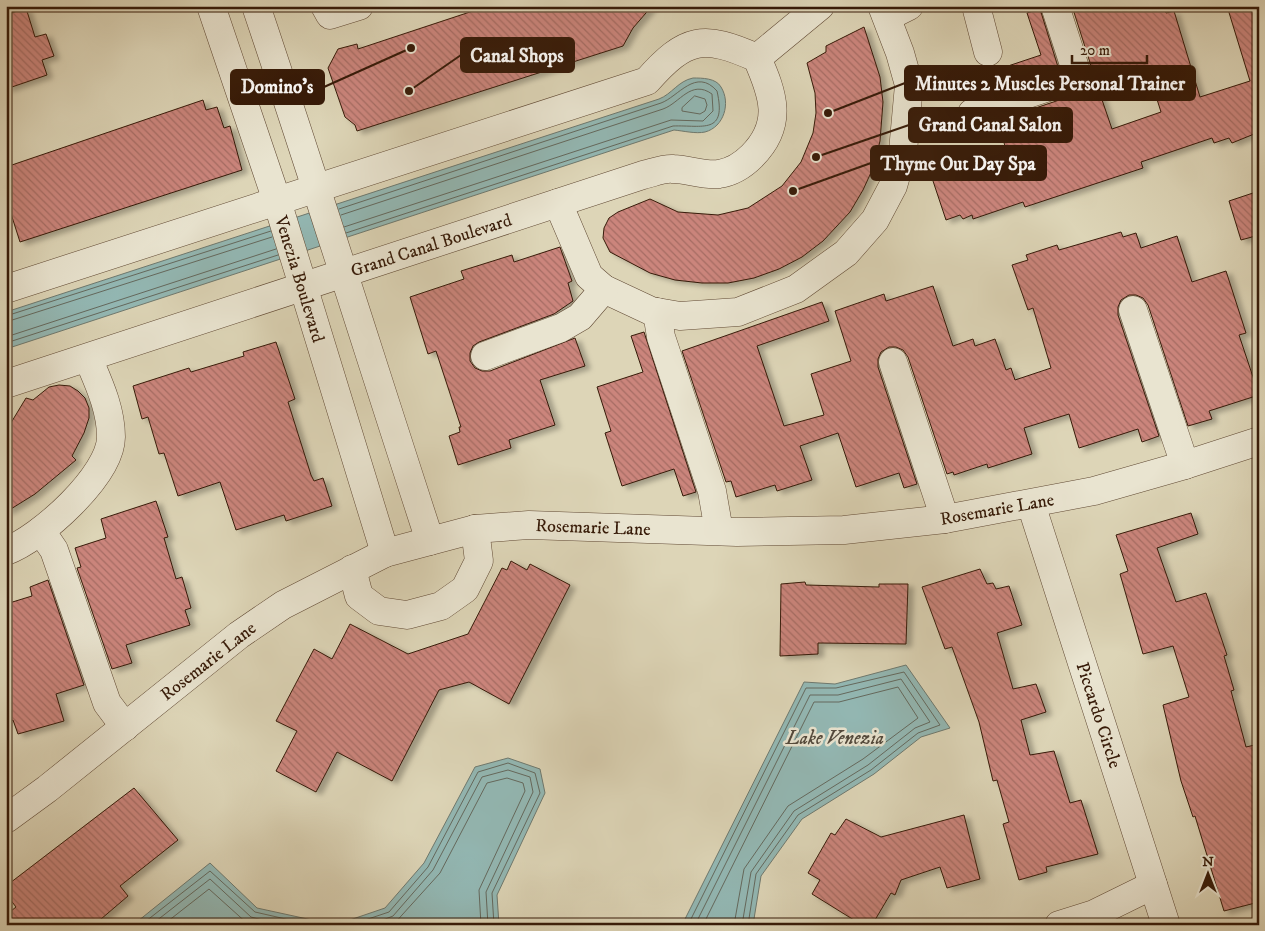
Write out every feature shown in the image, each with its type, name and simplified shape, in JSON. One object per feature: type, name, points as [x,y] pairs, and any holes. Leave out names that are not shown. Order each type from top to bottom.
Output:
[{"type":"street","name":"Venezia Boulevard","points":[[211,6],[277,201],[385,553]]},
{"type":"street","points":[[256,6],[317,188],[342,273],[430,541]]},
{"type":"street","points":[[325,6],[330,14],[334,14],[360,6]]},
{"type":"street","points":[[6,289],[647,81],[666,59],[683,48],[695,44],[726,45],[757,58],[820,6]]},
{"type":"street","points":[[976,6],[988,52]]},
{"type":"street","points":[[972,112],[1078,77],[1055,6]]},
{"type":"street","points":[[558,203],[589,276],[604,289],[650,311],[680,316],[738,312],[796,289],[846,253],[875,220],[893,186],[903,151],[908,85],[893,10]]},
{"type":"street","name":"Grand Canal Boulevard","points":[[6,384],[342,273],[671,168],[709,175],[721,173],[744,163],[763,146],[771,127],[773,105],[771,89],[757,58]]},
{"type":"street","points":[[485,356],[561,328],[580,317],[604,289]]},
{"type":"street","points":[[1133,310],[1185,465]]},
{"type":"street","points":[[657,312],[661,337],[712,491],[720,532]]},
{"type":"street","points":[[6,551],[18,547],[42,532],[91,481],[104,461],[111,440],[108,409],[88,358]]},
{"type":"street","points":[[893,362],[946,519]]},
{"type":"street","name":"Rosemarie Lane","points":[[6,819],[125,727],[239,635],[283,605],[352,568],[385,553],[475,529],[529,525],[720,532],[844,530],[946,519],[1094,491],[1185,465],[1259,441]]},
{"type":"street","name":"Piccardo Circle","points":[[1031,504],[1166,925]]},
{"type":"street","points":[[352,568],[359,596],[379,612],[407,615],[441,606],[466,588],[479,562],[475,529]]},
{"type":"street","points":[[42,532],[54,550],[107,703],[125,727]]},
{"type":"street","points":[[1059,925],[1094,914],[1153,885]]},
{"type":"water","points":[[693,78],[709,79],[716,82],[724,93],[724,114],[717,125],[705,132],[694,133],[674,130],[6,349],[6,312],[659,99],[683,82]]},
{"type":"water","name":"Lake Venezia","points":[[906,665],[950,728],[921,737],[874,774],[802,819],[761,876],[753,925],[682,925],[804,682],[835,684]]},
{"type":"water","points":[[508,758],[540,769],[545,793],[497,895],[499,925],[335,925],[385,908],[424,863],[475,767]]},
{"type":"water","points":[[210,863],[257,908],[335,925],[133,925]]},
{"type":"building","points":[[488,6],[652,6],[633,28],[623,46],[357,131],[355,125],[345,117],[328,68],[338,49],[357,44],[358,49]]},
{"type":"building","points":[[1072,6],[1164,6],[1166,13],[1174,11],[1200,97],[1250,81],[1227,6],[1259,6],[1259,132],[1232,143],[1229,138],[1214,143],[1212,138],[1141,162],[1143,168],[1025,207],[1023,202],[973,219],[972,215],[963,219],[960,215],[946,220],[931,175],[1006,149],[997,121],[1083,92],[1090,87],[1093,80],[1093,72]],"holes":[[[1149,74],[1161,112],[1112,129],[1099,91]]]},
{"type":"building","points":[[26,8],[35,37],[46,34],[54,56],[42,60],[47,75],[6,89],[6,15]]},
{"type":"building","points":[[1040,9],[1058,67],[966,99],[960,82],[1041,55],[1027,13]]},
{"type":"building","points":[[864,27],[880,77],[883,102],[880,141],[874,166],[863,190],[850,212],[823,241],[802,257],[779,269],[754,278],[728,283],[675,280],[650,273],[610,252],[603,238],[604,228],[609,218],[618,212],[650,199],[678,212],[718,215],[748,208],[782,186],[801,162],[813,133],[816,113],[815,93],[807,63],[826,52],[826,46]]},
{"type":"building","points":[[203,100],[206,110],[217,107],[224,128],[230,126],[242,170],[20,242],[6,198],[6,167]]},
{"type":"building","points":[[1259,191],[1259,235],[1241,240],[1229,201]]},
{"type":"building","points":[[1121,232],[1123,237],[1136,233],[1141,248],[1177,236],[1192,282],[1226,271],[1246,333],[1239,335],[1259,395],[1209,411],[1212,419],[1188,426],[1148,305],[1143,298],[1129,295],[1121,300],[1118,307],[1118,315],[1159,436],[1142,442],[1138,429],[1079,448],[1069,414],[1024,428],[1032,454],[988,468],[987,464],[954,475],[953,472],[947,474],[908,357],[903,350],[889,347],[881,352],[878,359],[878,367],[917,484],[904,488],[899,473],[856,487],[838,433],[800,446],[812,480],[777,491],[775,485],[736,497],[731,481],[726,482],[682,351],[822,302],[829,321],[757,346],[784,426],[824,415],[811,374],[851,361],[835,311],[884,294],[886,301],[933,286],[953,346],[973,339],[975,346],[995,339],[1006,370],[1011,368],[1015,380],[1051,368],[1033,308],[1028,310],[1012,265],[1028,260],[1026,255],[1057,245],[1059,250]]},
{"type":"building","points":[[560,247],[572,281],[568,283],[573,301],[554,314],[479,342],[473,346],[470,353],[470,361],[475,368],[482,371],[490,371],[575,338],[585,366],[540,380],[555,425],[509,440],[511,448],[458,465],[449,436],[460,432],[459,427],[461,427],[436,351],[428,354],[410,297],[464,279],[461,271],[512,255],[514,262]]},
{"type":"building","points":[[644,332],[696,492],[683,496],[674,469],[622,486],[605,433],[611,431],[597,387],[643,372],[631,336]]},
{"type":"building","points":[[276,342],[295,399],[288,402],[311,475],[314,481],[323,478],[332,506],[286,521],[284,515],[236,530],[220,482],[178,496],[164,453],[159,454],[148,417],[142,419],[133,386],[189,368],[191,372],[244,356],[243,352]]},
{"type":"building","points":[[59,385],[70,386],[78,391],[85,398],[89,408],[89,418],[84,433],[72,456],[76,460],[35,494],[6,512],[6,431],[26,398],[33,400],[49,387]]},
{"type":"building","points":[[156,501],[168,537],[164,538],[176,579],[182,577],[191,608],[185,610],[190,625],[126,645],[132,663],[112,669],[77,568],[81,567],[75,548],[106,538],[101,519]]},
{"type":"building","points":[[1191,513],[1198,534],[1157,548],[1176,602],[1206,593],[1227,655],[1224,656],[1234,690],[1231,691],[1246,747],[1259,744],[1259,902],[1224,911],[1195,816],[1193,817],[1181,781],[1163,705],[1189,697],[1173,646],[1143,654],[1120,574],[1128,571],[1116,535]]},
{"type":"building","points":[[511,561],[527,570],[530,564],[570,585],[509,704],[469,682],[439,690],[392,781],[337,752],[316,792],[276,771],[297,731],[276,721],[314,649],[332,659],[350,624],[408,654],[468,634],[502,568],[507,570]]},
{"type":"building","points":[[980,569],[987,584],[993,583],[996,589],[1009,586],[1022,625],[997,633],[1013,689],[1036,684],[1046,712],[1021,720],[1030,755],[1054,751],[1070,803],[1081,800],[1098,854],[1046,867],[1047,872],[1019,880],[1003,824],[1009,822],[997,780],[993,781],[979,722],[952,647],[945,649],[922,587]]},
{"type":"building","points":[[48,580],[84,685],[56,694],[64,721],[18,734],[13,720],[10,722],[6,709],[6,604],[32,596],[30,587]]},
{"type":"building","points":[[805,582],[806,585],[879,587],[879,584],[908,584],[906,644],[818,643],[818,654],[780,656],[781,584]]},
{"type":"building","points":[[134,788],[178,840],[120,886],[128,896],[94,925],[6,925],[6,915],[16,907],[6,894],[6,886]]},
{"type":"building","points":[[964,815],[980,879],[947,888],[940,867],[901,880],[895,895],[891,893],[872,925],[862,925],[812,894],[820,880],[808,873],[831,833],[835,835],[846,819],[881,837]]},
{"type":"place","name":"Domino's","points":[[411,48]]},
{"type":"place","name":"Canal Shops","points":[[409,91]]},
{"type":"place","name":"Minutes 2 Muscles Personal Trainer","points":[[828,113]]},
{"type":"place","name":"Grand Canal Salon","points":[[816,157]]},
{"type":"place","name":"Thyme Out Day Spa","points":[[793,191]]}]
